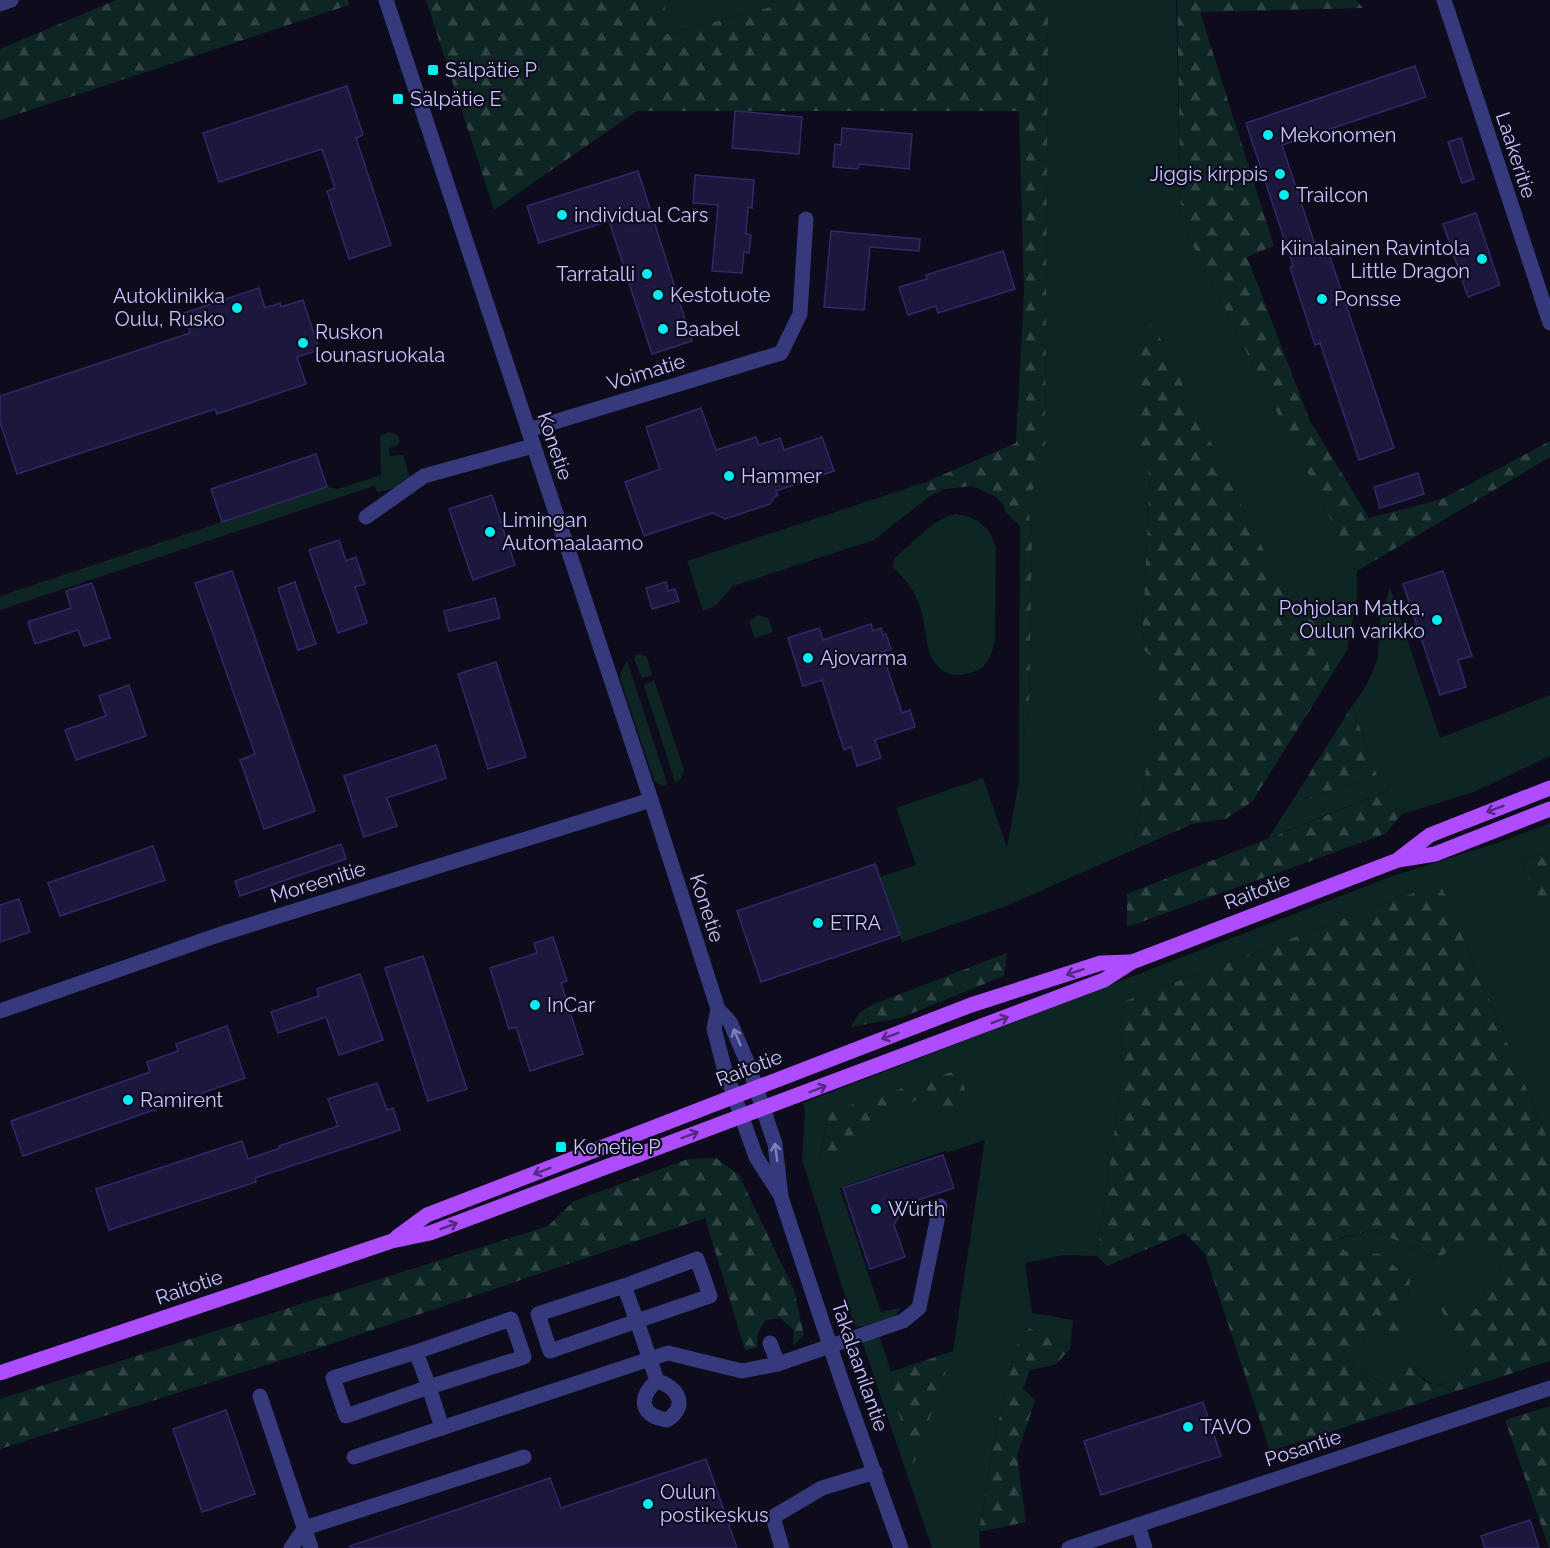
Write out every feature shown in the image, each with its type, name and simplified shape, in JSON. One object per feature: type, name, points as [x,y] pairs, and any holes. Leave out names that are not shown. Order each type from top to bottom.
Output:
[{"type":"main road","name":"Raitotie","points":[[1398,860],[1430,835],[1550,788]]},
{"type":"main road","name":"Raitotie","points":[[0,1373],[392,1241],[430,1233],[1104,980],[1132,962],[1398,860],[1435,854],[1550,810]]},
{"type":"main road","name":"Raitotie","points":[[392,1241],[427,1215],[971,1005],[1101,963],[1132,962]]},
{"type":"street","points":[[0,4],[11,0]]},
{"type":"street","name":"Konetie","points":[[386,0],[718,1009],[730,1022],[763,1109]]},
{"type":"street","name":"Laakeritie","points":[[1444,0],[1550,323]]},
{"type":"street","name":"Voimatie","points":[[528,430],[781,353],[800,314],[806,219]]},
{"type":"street","points":[[366,517],[424,476],[533,446]]},
{"type":"street","name":"Moreenitie","points":[[0,1011],[221,934],[651,800]]},
{"type":"street","name":"Konetie","points":[[718,1009],[714,1029],[741,1117]]},
{"type":"street","name":"Takalaanilantie","points":[[763,1109],[775,1144],[781,1197],[830,1346],[901,1548]]},
{"type":"street","name":"Takalaanilantie","points":[[741,1117],[756,1157],[781,1197]]},
{"type":"street","points":[[354,1457],[668,1353],[742,1371],[778,1364],[903,1321],[919,1308],[940,1206]]},
{"type":"street","points":[[697,1259],[710,1296],[550,1351],[538,1314],[624,1286],[697,1259]]},
{"type":"street","points":[[624,1286],[657,1381]]},
{"type":"street","points":[[512,1319],[524,1358],[429,1387],[346,1416],[333,1378],[512,1319]]},
{"type":"street","points":[[770,1343],[778,1364]]},
{"type":"street","points":[[416,1352],[442,1428]]},
{"type":"street","name":"Posantie","points":[[1069,1548],[1550,1389]]},
{"type":"street","points":[[260,1396],[312,1548]]},
{"type":"street","points":[[291,1548],[305,1528],[524,1457]]},
{"type":"street","points":[[782,1548],[773,1517],[822,1488],[875,1472]]},
{"type":"street","points":[[1138,1525],[1145,1548]]},
{"type":"green space","points":[[116,0],[348,0],[349,5],[0,120],[0,49]]},
{"type":"green space","points":[[426,0],[665,0],[664,35],[778,5],[778,0],[1048,0],[1045,454],[1033,489],[1017,499],[1029,515],[1032,535],[1029,712],[1024,735],[1019,744],[1020,526],[1005,511],[1003,504],[995,496],[980,489],[971,486],[928,491],[924,487],[926,482],[1016,443],[1024,294],[1019,111],[637,111],[494,210]]},
{"type":"green space","points":[[665,0],[778,0],[778,5],[663,35]]},
{"type":"green space","points":[[1048,0],[1176,0],[1181,222],[1357,571],[1357,597],[1347,650],[1331,676],[1326,651],[1313,621],[1275,573],[1152,323],[1134,432],[1150,477],[1142,647],[1159,664],[1159,728],[1147,763],[1133,850],[1004,907],[902,942],[880,877],[916,865],[896,808],[983,778],[1007,847],[1019,781],[1019,744],[1024,735],[1029,712],[1032,535],[1029,515],[1017,499],[1033,489],[1045,454]]},
{"type":"green space","points":[[1177,0],[1356,0],[1363,8],[1200,12],[1274,246],[1247,257],[1310,421],[1369,518],[1442,499],[1550,441],[1550,457],[1357,571],[1181,222]]},
{"type":"green space","points":[[1152,322],[1275,573],[1313,621],[1326,651],[1331,676],[1252,802],[1225,819],[1192,824],[1133,850],[1147,763],[1159,728],[1159,664],[1142,648],[1150,477],[1134,432],[1135,344]]},
{"type":"green space","points":[[389,432],[397,435],[400,442],[389,448],[390,456],[403,455],[411,481],[396,488],[378,492],[374,486],[0,610],[0,596],[327,487],[338,489],[381,475],[380,436]]},
{"type":"green space","points":[[926,482],[924,487],[928,491],[944,490],[930,496],[874,540],[733,586],[715,606],[703,611],[687,561]]},
{"type":"green space","points":[[956,514],[982,524],[996,547],[995,641],[989,658],[982,667],[972,672],[953,675],[943,671],[932,658],[920,605],[911,587],[893,567],[894,559],[923,532],[939,521]]},
{"type":"green space","points":[[1390,588],[1440,738],[1550,695],[1550,756],[1474,792],[1402,814],[1390,790],[1268,838],[1289,806],[1377,775],[1352,706],[1366,686],[1378,658],[1380,620]]},
{"type":"green space","points":[[758,615],[768,618],[773,632],[755,638],[749,621]]},
{"type":"green space","points":[[640,654],[647,657],[652,675],[642,678],[634,659]]},
{"type":"green space","points":[[626,662],[667,783],[665,786],[654,780],[621,681],[620,674]]},
{"type":"green space","points":[[654,680],[684,770],[680,780],[675,782],[644,685]]},
{"type":"green space","points":[[1352,706],[1377,775],[1289,806]]},
{"type":"green space","points":[[1391,790],[1402,814],[1385,834],[1127,927],[1127,894]]},
{"type":"green space","points":[[1550,823],[1550,852],[1521,860],[1550,927],[1550,1145],[1440,883],[1122,1002],[1121,1084],[1097,1256],[1063,1255],[1025,1263],[1032,1313],[1073,1320],[1070,1349],[1029,1328],[1016,1346],[993,1445],[979,1531],[980,1548],[932,1548],[862,1341],[880,1338],[891,1372],[892,1391],[914,1463],[953,1351],[985,1140],[947,1153],[945,1151],[840,1188],[881,1312],[900,1308],[887,1321],[855,1327],[802,1160],[805,1111],[803,1103],[1390,877],[1500,842]],"holes":[[[958,1071],[879,1123],[871,1139],[820,1157],[829,1112]]]},
{"type":"green space","points":[[1550,852],[1550,927],[1521,860]]},
{"type":"green space","points":[[1440,883],[1550,1145],[1550,1361],[1270,1451],[1205,1254],[1185,1233],[1107,1266],[1097,1256],[1121,1084],[1122,1002]],"holes":[[[1373,1230],[1437,1259],[1475,1234],[1484,1245],[1494,1247],[1503,1258],[1497,1276],[1485,1285],[1479,1310],[1460,1301],[1446,1300],[1440,1308],[1471,1359],[1466,1375],[1440,1386],[1426,1382],[1412,1368],[1401,1365],[1391,1369],[1382,1383],[1352,1366],[1376,1314],[1384,1325],[1387,1350],[1398,1350],[1410,1279],[1380,1254],[1344,1251],[1339,1238]]]},
{"type":"green space","points":[[1007,953],[1004,976],[900,1018],[851,1027],[859,1013],[874,1004]]},
{"type":"green space","points":[[958,1070],[970,1103],[939,1114],[927,1093],[879,1123],[872,1139],[820,1158],[829,1112]]},
{"type":"green space","points":[[716,1158],[739,1175],[794,1290],[804,1335],[793,1346],[794,1330],[780,1318],[766,1320],[758,1333],[757,1347],[745,1350],[705,1218],[307,1352],[0,1449],[0,1399],[548,1226],[574,1201],[688,1159]]},
{"type":"green space","points":[[1373,1230],[1436,1259],[1475,1234],[1484,1245],[1494,1247],[1503,1258],[1497,1276],[1485,1285],[1479,1310],[1460,1301],[1446,1300],[1440,1308],[1471,1359],[1466,1375],[1438,1385],[1427,1380],[1412,1368],[1391,1369],[1383,1383],[1352,1366],[1376,1314],[1384,1325],[1387,1349],[1398,1349],[1408,1301],[1410,1280],[1380,1254],[1344,1252],[1339,1239]]},
{"type":"green space","points":[[1029,1328],[1070,1349],[1055,1365],[1030,1370],[1023,1389],[1035,1400],[1017,1456],[1026,1522],[979,1532],[993,1445],[1016,1346]]},
{"type":"green space","points":[[953,1351],[914,1464],[892,1391],[891,1372]]},
{"type":"green space","points":[[1550,1406],[1550,1548],[1549,1548],[1505,1420]]},
{"type":"building","points":[[1415,66],[1426,97],[1282,145],[1319,257],[1329,254],[1394,448],[1359,460],[1320,343],[1315,345],[1290,267],[1293,266],[1246,123]]},
{"type":"building","points":[[347,86],[363,135],[356,138],[391,245],[349,259],[327,191],[335,188],[322,149],[219,182],[203,133]]},
{"type":"building","points":[[735,111],[802,117],[799,154],[732,148]]},
{"type":"building","points":[[842,128],[912,134],[909,169],[859,164],[858,169],[833,167],[835,144],[841,145]]},
{"type":"building","points":[[1461,138],[1474,179],[1462,183],[1448,142]]},
{"type":"building","points":[[638,171],[692,341],[652,354],[609,221],[539,243],[527,206]]},
{"type":"building","points":[[695,175],[754,180],[752,208],[748,207],[746,234],[751,235],[749,253],[744,252],[742,273],[712,271],[718,205],[693,203]]},
{"type":"building","points":[[1476,213],[1500,285],[1468,297],[1443,224]]},
{"type":"building","points":[[831,231],[920,239],[919,251],[870,247],[864,310],[824,307]]},
{"type":"building","points":[[1003,251],[1015,289],[938,313],[936,306],[908,315],[899,287],[927,279],[926,275]]},
{"type":"building","points":[[259,288],[265,308],[280,303],[281,307],[303,300],[319,350],[297,357],[306,384],[217,414],[215,409],[17,474],[0,422],[0,396],[190,333],[184,313]]},
{"type":"building","name":"Hammer","points":[[701,408],[716,450],[756,437],[759,445],[780,438],[784,450],[822,437],[834,471],[776,491],[778,495],[770,504],[725,519],[713,513],[644,536],[625,482],[660,469],[646,427]]},
{"type":"building","points":[[316,454],[327,487],[222,522],[211,489]]},
{"type":"building","points":[[1418,473],[1424,494],[1380,508],[1374,487]]},
{"type":"building","points":[[492,495],[515,565],[473,580],[449,509]]},
{"type":"building","points":[[339,540],[346,561],[356,557],[365,584],[355,587],[367,623],[338,633],[309,550]]},
{"type":"building","points":[[232,571],[315,811],[264,829],[240,760],[255,754],[195,583]]},
{"type":"building","name":"Pohjolan Matka, Oulun varikko","points":[[1443,571],[1472,656],[1458,660],[1466,687],[1440,695],[1403,584]]},
{"type":"building","points":[[295,582],[316,644],[298,650],[278,588]]},
{"type":"building","points":[[666,582],[668,591],[675,589],[679,601],[652,609],[646,588]]},
{"type":"building","points":[[92,583],[110,638],[84,646],[78,630],[35,644],[28,622],[71,608],[66,591]]},
{"type":"building","points":[[495,598],[500,618],[449,631],[444,611]]},
{"type":"building","points":[[871,624],[873,631],[881,628],[883,635],[886,634],[891,649],[882,652],[902,713],[910,710],[915,727],[875,740],[881,758],[857,766],[851,747],[844,750],[822,680],[803,686],[788,638],[819,628],[823,640]]},
{"type":"building","points":[[496,662],[526,757],[488,769],[458,674]]},
{"type":"building","points":[[129,685],[146,736],[76,760],[65,730],[106,716],[99,696]]},
{"type":"building","points":[[436,745],[446,778],[387,798],[397,826],[364,837],[344,776]]},
{"type":"building","points":[[341,844],[346,859],[240,896],[235,881]]},
{"type":"building","points":[[153,846],[165,880],[60,916],[48,883]]},
{"type":"building","name":"ETRA","points":[[875,864],[900,935],[761,982],[737,911]]},
{"type":"building","points":[[19,899],[30,932],[0,942],[0,905]]},
{"type":"building","name":"InCar","points":[[553,937],[567,981],[561,983],[583,1054],[530,1071],[516,1027],[509,1029],[490,968],[537,953],[534,943]]},
{"type":"building","points":[[423,956],[467,1089],[428,1101],[385,968]]},
{"type":"building","points":[[360,974],[383,1040],[339,1055],[326,1017],[278,1033],[271,1012],[319,996],[317,989]]},
{"type":"building","name":"Ramirent","points":[[227,1026],[245,1078],[23,1156],[11,1121],[150,1072],[147,1062],[178,1051],[176,1044]]},
{"type":"building","points":[[377,1083],[387,1110],[393,1108],[400,1130],[255,1178],[256,1182],[109,1230],[96,1189],[242,1141],[248,1159],[280,1148],[279,1146],[338,1126],[328,1099]]},
{"type":"building","name":"Würth","points":[[943,1155],[954,1188],[906,1204],[894,1225],[905,1257],[870,1269],[843,1188]]},
{"type":"building","points":[[1203,1402],[1221,1456],[1101,1495],[1084,1441]]},
{"type":"building","points":[[226,1410],[255,1494],[202,1512],[173,1429]]},
{"type":"building","name":"Oulun postikeskus","points":[[706,1459],[737,1548],[350,1548],[350,1546],[550,1478],[561,1508]]},
{"type":"building","points":[[1530,1520],[1539,1548],[1485,1548],[1481,1536]]},
{"type":"place","name":"Sälpätie P","points":[[433,70]]},
{"type":"place","name":"Sälpätie E","points":[[398,99]]},
{"type":"place","name":"Mekonomen","points":[[1268,135]]},
{"type":"place","name":"Jiggis kirppis","points":[[1280,174]]},
{"type":"place","name":"Trailcon","points":[[1284,195]]},
{"type":"place","name":"individual Cars","points":[[562,215]]},
{"type":"place","name":"Kiinalainen Ravintola Little Dragon","points":[[1482,259]]},
{"type":"place","name":"Tarratalli","points":[[647,274]]},
{"type":"place","name":"Kestotuote","points":[[658,295]]},
{"type":"place","name":"Ponsse","points":[[1322,299]]},
{"type":"place","name":"Autoklinikka Oulu, Rusko","points":[[237,308]]},
{"type":"place","name":"Baabel","points":[[663,329]]},
{"type":"place","name":"Ruskon lounasruokala","points":[[303,343]]},
{"type":"place","name":"Hammer","points":[[729,476]]},
{"type":"place","name":"Limingan Automaalaamo","points":[[490,532]]},
{"type":"place","name":"Pohjolan Matka, Oulun varikko","points":[[1437,620]]},
{"type":"place","name":"Ajovarma","points":[[808,658]]},
{"type":"place","name":"ETRA","points":[[818,923]]},
{"type":"place","name":"InCar","points":[[535,1005]]},
{"type":"place","name":"Ramirent","points":[[128,1100]]},
{"type":"place","name":"Konetie P","points":[[561,1147]]},
{"type":"place","name":"Würth","points":[[876,1209]]},
{"type":"place","name":"TAVO","points":[[1188,1427]]},
{"type":"place","name":"Oulun postikeskus","points":[[648,1504]]}]
